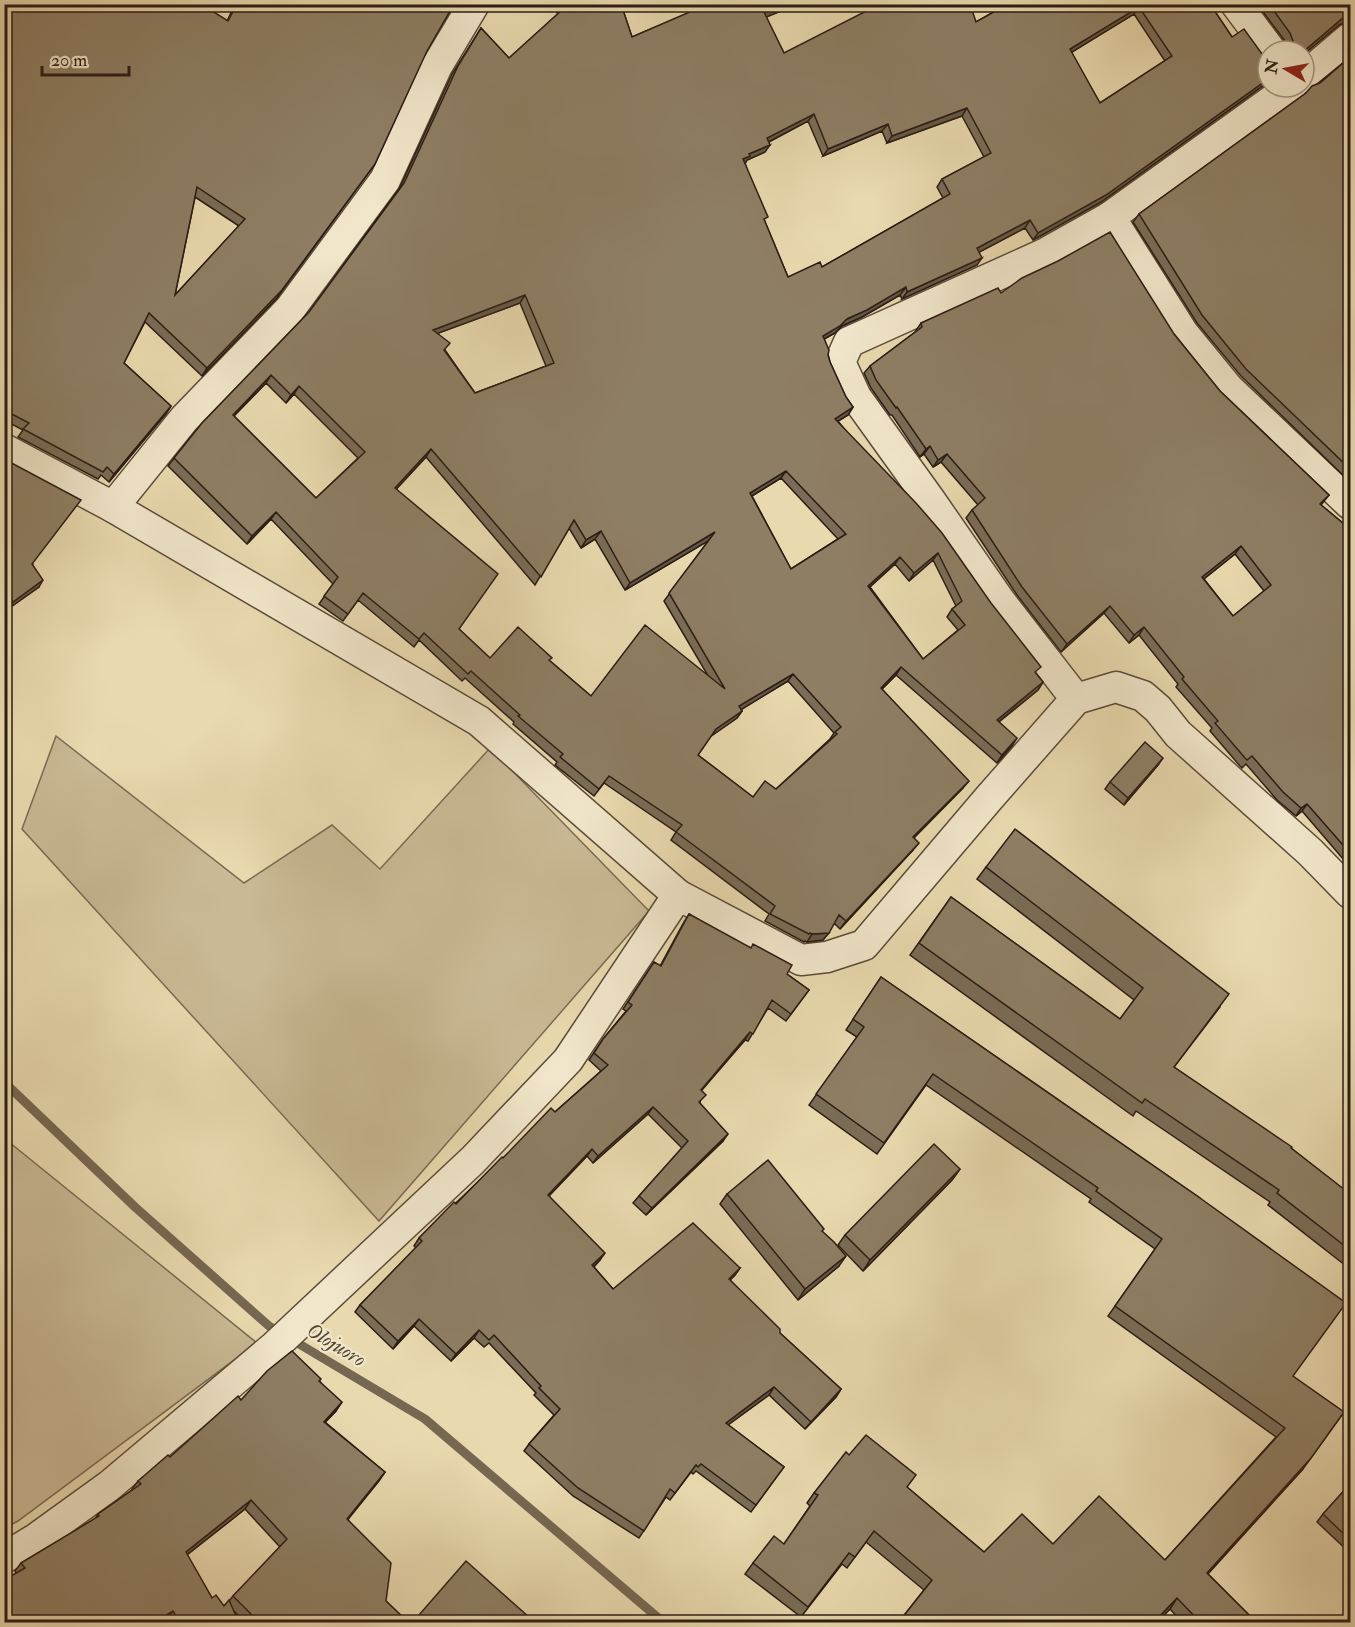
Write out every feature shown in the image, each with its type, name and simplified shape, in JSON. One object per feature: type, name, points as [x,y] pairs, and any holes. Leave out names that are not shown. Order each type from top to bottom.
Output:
[{"type":"street","points":[[113,507],[184,419],[290,309],[385,180],[436,66],[474,4]]},
{"type":"street","points":[[1236,4],[1262,39]]},
{"type":"street","points":[[1316,67],[1350,38]]},
{"type":"street","points":[[1076,699],[1000,601],[856,397],[840,362],[849,342],[1044,254],[1110,217],[1274,99]]},
{"type":"street","points":[[1110,217],[1183,333],[1228,388],[1350,504]]},
{"type":"street","points":[[4,449],[113,507],[479,721],[678,895],[801,960],[826,957],[864,945],[1076,699],[1116,687],[1143,696],[1158,709],[1178,734],[1310,852],[1350,893]]},
{"type":"street","points":[[4,1558],[37,1538],[110,1486],[275,1346],[473,1160],[568,1060],[678,895]]},
{"type":"shaded area","points":[[56,736],[244,883],[332,825],[380,869],[490,748],[649,911],[379,1221],[22,829]]},
{"type":"shaded area","points":[[4,1138],[257,1343],[18,1521],[5,1528]]},
{"type":"building","points":[[4,4],[201,4],[228,21],[237,4],[454,4],[427,51],[375,164],[282,290],[207,368],[149,313],[124,363],[171,406],[114,474],[107,467],[103,472],[23,429],[29,423],[4,410]],"holes":[[[197,187],[245,219],[175,295]]]},
{"type":"building","points":[[562,4],[621,4],[632,37],[705,4],[784,4],[764,12],[784,53],[880,4],[970,4],[976,22],[1008,4],[1210,4],[1232,37],[1244,29],[1256,46],[1256,88],[1106,195],[1038,233],[1030,220],[977,248],[982,258],[907,292],[906,287],[847,319],[823,336],[829,350],[830,362],[853,407],[835,419],[942,533],[991,603],[1041,667],[1035,672],[1043,682],[997,720],[1017,738],[1002,755],[901,667],[881,688],[969,781],[913,837],[919,843],[846,921],[839,915],[829,933],[809,934],[770,914],[775,906],[676,832],[682,825],[609,776],[599,789],[560,757],[563,754],[518,716],[520,715],[471,671],[468,674],[424,633],[419,639],[363,593],[348,614],[324,596],[338,577],[276,512],[252,536],[174,458],[202,423],[309,312],[404,183],[458,66],[481,28],[509,58],[564,8]],"holes":[[[1139,7],[1172,56],[1100,103],[1070,49]],[[967,108],[991,153],[942,179],[950,194],[822,267],[820,262],[788,277],[764,219],[768,217],[743,159],[770,145],[767,138],[814,114],[828,149],[888,124],[892,136]],[[525,295],[554,363],[475,393],[444,350],[450,343],[433,330]],[[271,375],[291,395],[299,386],[365,452],[316,498],[233,415]],[[431,449],[541,577],[574,520],[586,540],[601,531],[630,583],[715,532],[669,593],[725,689],[645,625],[591,696],[549,660],[552,658],[518,627],[490,658],[459,629],[498,574],[395,488]],[[786,471],[846,534],[791,569],[750,493]],[[938,553],[962,601],[952,609],[965,625],[923,659],[868,586],[900,557],[914,573]],[[793,674],[841,727],[835,732],[837,734],[776,789],[765,781],[753,797],[698,755],[716,729],[742,711],[739,706]]]},
{"type":"building","points":[[1269,4],[1350,4],[1350,14],[1316,41],[1292,39]]},
{"type":"building","points":[[1350,57],[1350,469],[1246,369],[1202,315],[1139,214],[1298,99],[1316,99],[1316,84]]},
{"type":"building","points":[[1110,232],[1174,334],[1220,391],[1329,495],[1320,504],[1350,529],[1350,853],[1307,804],[1301,808],[1283,792],[1252,756],[1247,760],[1245,758],[1215,723],[1218,721],[1182,679],[1184,677],[1144,627],[1134,635],[1110,606],[1067,644],[1022,587],[972,510],[985,498],[947,454],[938,460],[930,446],[926,449],[876,380],[870,366],[922,327],[921,323],[998,288],[1001,293],[1022,278]],"holes":[[[1241,546],[1271,585],[1233,616],[1202,577]]]},
{"type":"building","points":[[4,459],[81,500],[32,564],[43,580],[13,602],[4,588]]},
{"type":"building","points":[[1145,742],[1163,758],[1128,798],[1110,782]]},
{"type":"building","points":[[1015,829],[1229,994],[1174,1067],[1292,1147],[1350,1194],[1350,1250],[1277,1193],[1279,1190],[1145,1099],[1142,1103],[919,943],[951,897],[1120,1019],[1143,988],[986,867]]},
{"type":"building","points":[[689,914],[751,948],[753,944],[792,965],[787,974],[809,990],[791,1014],[772,1000],[753,1034],[750,1032],[701,1090],[706,1095],[699,1102],[728,1134],[652,1208],[639,1196],[688,1141],[653,1107],[598,1156],[592,1149],[548,1195],[605,1253],[592,1265],[613,1289],[693,1223],[740,1268],[729,1279],[780,1329],[780,1333],[841,1389],[811,1422],[774,1387],[726,1423],[784,1467],[756,1505],[701,1464],[698,1467],[696,1465],[675,1493],[670,1489],[644,1531],[578,1488],[529,1444],[560,1409],[494,1335],[489,1340],[479,1330],[456,1354],[419,1319],[398,1341],[360,1305],[422,1241],[419,1238],[454,1202],[456,1204],[503,1158],[551,1108],[555,1112],[608,1065],[594,1053],[632,1005],[628,1002],[654,962],[661,966]]},
{"type":"building","points":[[881,977],[1200,1198],[1346,1303],[1293,1376],[1344,1412],[1311,1458],[1207,1573],[1257,1623],[1201,1623],[1177,1598],[1153,1623],[898,1623],[932,1580],[874,1531],[855,1557],[849,1553],[808,1607],[753,1563],[774,1536],[784,1544],[818,1495],[814,1493],[846,1452],[849,1455],[866,1435],[916,1475],[907,1487],[984,1552],[1022,1514],[1053,1544],[1099,1496],[1165,1560],[1285,1428],[1115,1306],[1162,1239],[1096,1191],[1098,1188],[933,1074],[884,1143],[816,1094],[864,1027],[853,1019]]},
{"type":"building","points":[[934,1144],[960,1169],[870,1260],[845,1235]]},
{"type":"building","points":[[768,1160],[824,1229],[822,1231],[846,1256],[805,1289],[727,1194]]},
{"type":"building","points":[[292,1351],[342,1402],[324,1422],[385,1472],[347,1519],[391,1563],[386,1601],[409,1623],[260,1623],[233,1596],[287,1539],[251,1500],[186,1552],[212,1598],[216,1595],[224,1606],[229,1600],[239,1623],[181,1623],[173,1611],[153,1623],[4,1623],[4,1580],[25,1568],[21,1563],[99,1516],[98,1514],[141,1484],[138,1481],[168,1455],[170,1457],[238,1396],[241,1400],[267,1371]]},
{"type":"building","points":[[1350,1484],[1350,1540],[1323,1514]]},
{"type":"building","points":[[466,1561],[530,1618],[527,1623],[412,1623]]},
{"type":"waterway","name":"Olojuoro","points":[[4,1082],[135,1207],[269,1326],[425,1419],[663,1622]]}]
